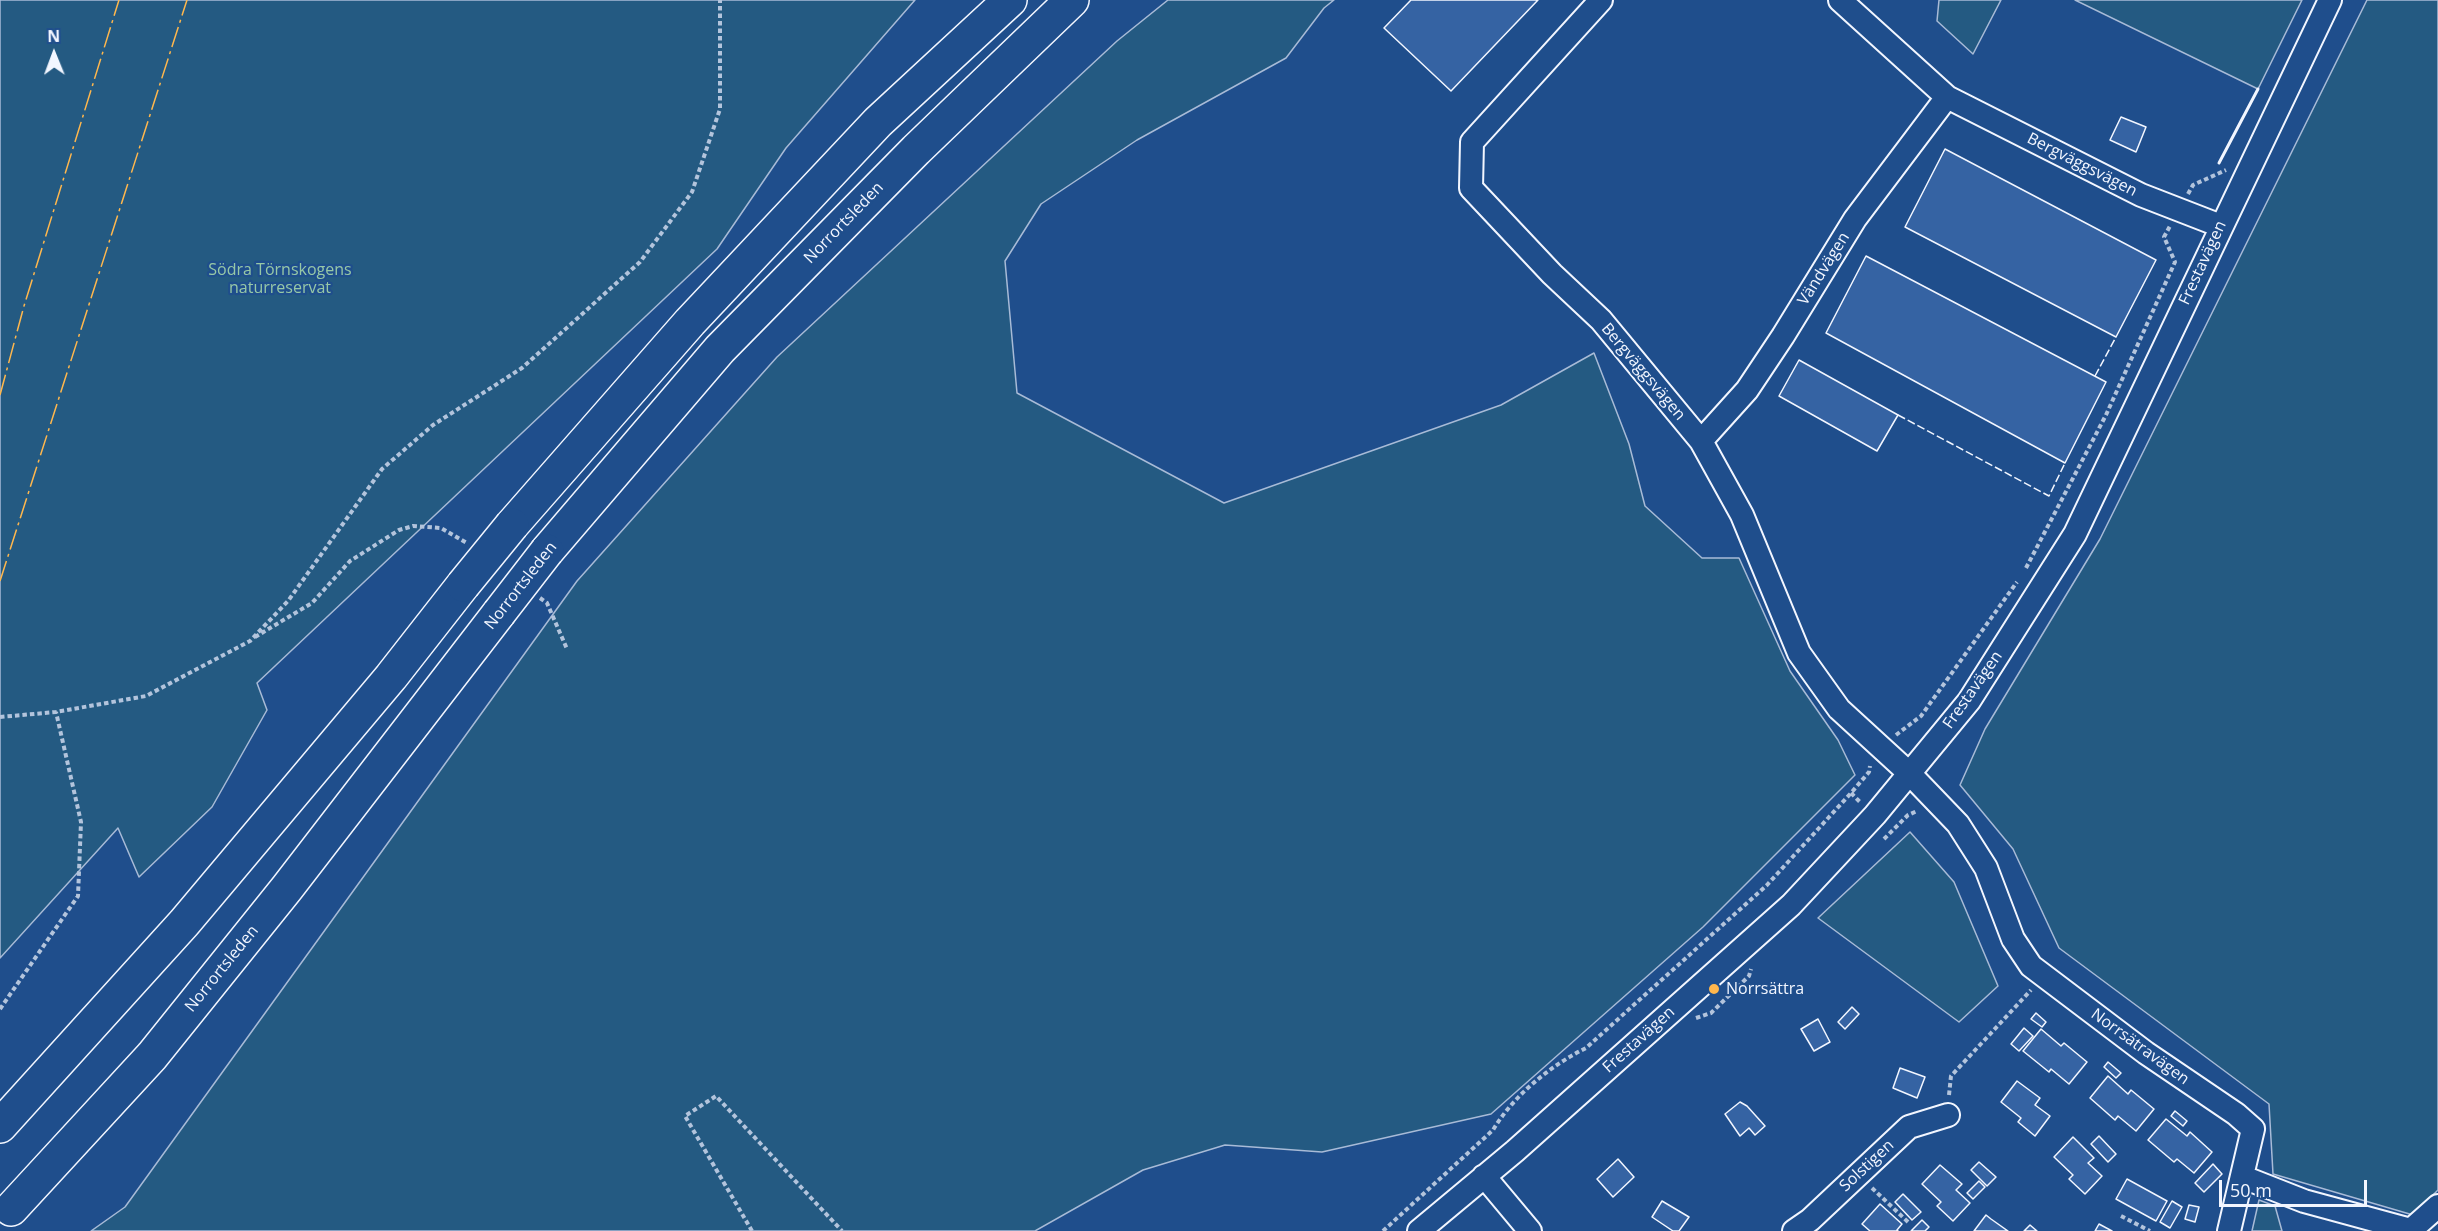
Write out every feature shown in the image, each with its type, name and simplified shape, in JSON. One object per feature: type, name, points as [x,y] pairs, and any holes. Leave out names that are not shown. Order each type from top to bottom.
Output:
[{"type":"highway","points":[[0,1126],[184,923],[383,686],[512,525],[690,322],[870,131],[1010,0]]},
{"type":"highway","name":"Norrortsleden","points":[[11,1209],[152,1056],[294,879],[547,551],[720,349],[916,150],[1072,0]]},
{"type":"street","name":"Bergväggsvägen","points":[[1601,0],[1472,142],[1471,188],[1552,274],[1600,320],[1701,441],[1742,515],[1799,653],[1839,709],[1910,774]]},
{"type":"street","name":"Bergväggsvägen","points":[[1840,0],[1947,97],[2141,195],[2221,226]]},
{"type":"street","name":"Frestavägen","points":[[1419,1231],[1791,905],[1826,870],[1910,774],[1969,701],[2076,534],[2330,0]]},
{"type":"street","name":"Vändvägen","points":[[1701,441],[1747,390],[1855,219],[1947,97]]},
{"type":"street","name":"Norrsätravägen","points":[[1910,774],[1958,824],[1986,868],[2013,939],[2031,966],[2146,1053],[2236,1114],[2253,1129],[2243,1177]]},
{"type":"street","name":"Solstigen","points":[[1808,1227],[1909,1127],[1948,1115]]},
{"type":"street","points":[[1484,1176],[1530,1231]]},
{"type":"street","points":[[2229,1231],[2243,1177],[2304,1201],[2411,1231],[2438,1206]]},
{"type":"path","points":[[250,640],[288,602],[382,469],[433,425],[522,368],[640,262],[692,192],[720,109],[720,0]]},
{"type":"path","points":[[1383,1231],[1493,1130],[1506,1109],[1562,1059],[1586,1048],[1767,885],[1869,772],[1875,742],[1901,734],[1921,716],[2023,574],[2106,415],[2175,262],[2164,237],[2179,210]]},
{"type":"path","points":[[0,717],[56,712],[146,696],[250,640],[312,603],[350,561],[399,531],[413,526],[441,528],[472,547]]},
{"type":"path","points":[[538,596],[547,603],[567,650]]},
{"type":"path","points":[[0,1009],[78,896],[81,822],[56,712]]},
{"type":"path","points":[[1948,1115],[1951,1076],[2044,976]]},
{"type":"path","points":[[753,1231],[685,1116],[716,1096],[842,1231]]},
{"type":"path","points":[[1858,1175],[1908,1222]]},
{"type":"path","points":[[2121,1216],[2150,1231]]},
{"type":"green space","name":"Södra Törnskogens naturreservat","points":[[0,0],[915,0],[786,148],[717,249],[257,683],[267,710],[212,807],[139,877],[118,828],[0,958]]},
{"type":"green space","points":[[1168,0],[1334,0],[1324,8],[1286,58],[1137,140],[1041,204],[1005,261],[1017,393],[1224,503],[1501,405],[1594,353],[1629,444],[1645,506],[1702,558],[1739,558],[1790,671],[1838,740],[1855,775],[1703,927],[1491,1114],[1322,1152],[1225,1145],[1143,1170],[1035,1231],[91,1231],[125,1207],[577,581],[777,357],[1117,41]]},
{"type":"green space","points":[[1939,0],[2001,0],[1973,54],[1937,21]]},
{"type":"green space","points":[[2075,0],[2302,0],[2258,89]]},
{"type":"green space","points":[[2367,0],[2438,0],[2438,1190],[2413,1215],[2273,1174],[2269,1104],[2059,948],[2013,849],[1960,785],[1985,729],[2100,539]]},
{"type":"green space","points":[[1910,832],[1954,882],[1998,986],[1959,1022],[1818,918]]},
{"type":"green space","points":[[2259,1200],[2275,1206],[2282,1231],[2252,1231]]},
{"type":"building","points":[[1411,0],[1538,0],[1451,91],[1384,28]]},
{"type":"building","points":[[2121,117],[2146,127],[2136,152],[2110,140]]},
{"type":"building","points":[[1945,149],[2156,260],[2116,337],[1905,227]]},
{"type":"building","points":[[1866,256],[2106,382],[2065,463],[1826,333]]},
{"type":"building","points":[[1799,360],[1898,415],[1877,451],[1779,396]]},
{"type":"building","points":[[1852,1007],[1859,1014],[1845,1029],[1838,1022]]},
{"type":"building","points":[[2036,1013],[2046,1022],[2042,1027],[2031,1019]]},
{"type":"building","points":[[1818,1019],[1830,1042],[1814,1051],[1801,1029]]},
{"type":"building","points":[[2024,1028],[2033,1036],[2019,1051],[2011,1044]]},
{"type":"building","points":[[2041,1029],[2061,1046],[2064,1043],[2087,1062],[2069,1084],[2051,1069],[2049,1072],[2023,1051]]},
{"type":"building","points":[[2108,1062],[2121,1073],[2116,1078],[2104,1067]]},
{"type":"building","points":[[1900,1068],[1925,1077],[1917,1098],[1893,1088]]},
{"type":"building","points":[[2108,1076],[2128,1094],[2131,1090],[2154,1109],[2136,1131],[2118,1116],[2115,1120],[2090,1098]]},
{"type":"building","points":[[2017,1081],[2040,1098],[2035,1105],[2050,1116],[2035,1136],[2018,1122],[2021,1118],[2001,1102]]},
{"type":"building","points":[[1740,1102],[1747,1106],[1765,1126],[1755,1135],[1749,1128],[1740,1136],[1725,1114]]},
{"type":"building","points":[[2175,1111],[2187,1121],[2183,1126],[2171,1116]]},
{"type":"building","points":[[2166,1119],[2187,1136],[2190,1132],[2212,1152],[2194,1173],[2177,1159],[2174,1162],[2148,1140]]},
{"type":"building","points":[[2099,1136],[2116,1154],[2108,1162],[2091,1144]]},
{"type":"building","points":[[2073,1137],[2094,1158],[2088,1163],[2102,1176],[2085,1194],[2069,1179],[2073,1175],[2054,1157]]},
{"type":"building","points":[[1618,1159],[1634,1177],[1613,1197],[1597,1179]]},
{"type":"building","points":[[1979,1162],[1996,1177],[1987,1186],[1971,1170]]},
{"type":"building","points":[[2213,1164],[2222,1174],[2204,1192],[2195,1183]]},
{"type":"building","points":[[1940,1165],[1962,1184],[1956,1190],[1970,1203],[1953,1221],[1937,1206],[1941,1202],[1922,1184]]},
{"type":"building","points":[[2127,1179],[2167,1201],[2156,1221],[2116,1199]]},
{"type":"building","points":[[1979,1181],[1985,1187],[1973,1199],[1967,1193]]},
{"type":"building","points":[[1903,1194],[1921,1212],[1912,1220],[1895,1202]]},
{"type":"building","points":[[1662,1201],[1689,1217],[1679,1231],[1673,1231],[1652,1217]]},
{"type":"building","points":[[2172,1201],[2182,1207],[2170,1228],[2160,1222]]},
{"type":"building","points":[[1880,1204],[1902,1224],[1898,1231],[1870,1231],[1862,1224]]},
{"type":"building","points":[[2189,1205],[2199,1207],[2195,1222],[2185,1219]]},
{"type":"building","points":[[1986,1215],[1991,1219],[2008,1231],[1974,1231]]},
{"type":"building","points":[[1922,1220],[1929,1227],[1925,1231],[1911,1231]]},
{"type":"building","points":[[2099,1224],[2112,1231],[2095,1231]]},
{"type":"building","points":[[2030,1225],[2037,1231],[2024,1231]]},
{"type":"fence","points":[[2095,376],[2116,337]]},
{"type":"fence","points":[[1898,415],[2049,496],[2065,463]]},
{"type":"wall","points":[[2219,163],[2258,89]]},
{"type":"power","points":[[0,395],[24,306],[119,0]]},
{"type":"power","points":[[0,581],[187,0]]},
{"type":"place","name":"Norrsättra","points":[[1714,989]]}]
